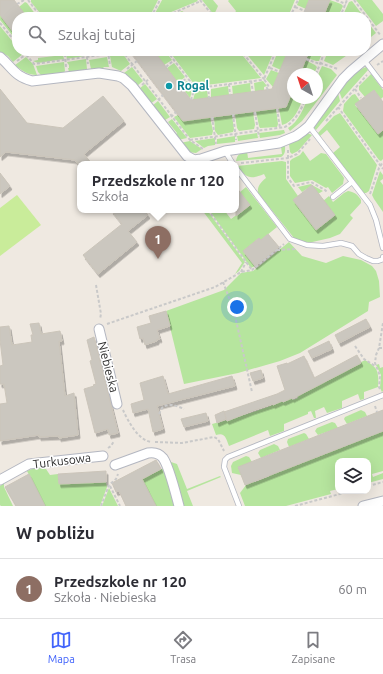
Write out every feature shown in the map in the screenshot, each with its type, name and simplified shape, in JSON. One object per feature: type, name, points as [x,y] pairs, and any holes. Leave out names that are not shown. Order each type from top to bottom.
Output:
[{"type":"street","points":[[371,54],[383,44]]},
{"type":"street","points":[[0,57],[14,73],[32,81],[99,73],[115,75],[123,78],[132,86],[187,156],[194,160],[225,151],[279,143],[296,136],[309,126],[343,79],[369,56]]},
{"type":"street","name":"Niebieska","points":[[99,329],[121,408]]},
{"type":"street","points":[[115,465],[148,453],[157,454],[164,460],[179,506]]},
{"type":"street","name":"Turkusowa","points":[[0,480],[29,464],[103,456]]},
{"type":"street","points":[[363,506],[383,501]]},
{"type":"lane","points":[[364,60],[383,85]]},
{"type":"lane","points":[[309,126],[370,205],[376,220],[383,248]]},
{"type":"lane","points":[[225,151],[233,161]]},
{"type":"lane","points":[[239,169],[290,239],[307,245],[323,246],[340,243],[352,246],[359,254],[373,261],[378,261],[383,257]]},
{"type":"lane","points":[[332,197],[352,182]]},
{"type":"lane","points":[[239,506],[224,467],[225,460],[229,456],[383,395]]},
{"type":"path","points":[[17,4],[24,0]]},
{"type":"path","points":[[28,0],[37,12]]},
{"type":"path","points":[[154,12],[160,0]]},
{"type":"path","points":[[292,12],[298,0]]},
{"type":"path","points":[[336,0],[346,4]]},
{"type":"path","points":[[342,12],[347,0]]},
{"type":"path","points":[[354,0],[363,12]]},
{"type":"path","points":[[176,12],[201,1],[210,12]]},
{"type":"path","points":[[295,6],[305,11]]},
{"type":"path","points":[[0,22],[12,38]]},
{"type":"path","points":[[371,22],[383,38]]},
{"type":"path","points":[[10,67],[24,56]]},
{"type":"path","points":[[65,56],[67,77]]},
{"type":"path","points":[[87,56],[89,74]]},
{"type":"path","points":[[109,56],[110,67]]},
{"type":"path","points":[[171,56],[187,78],[195,87],[198,88],[264,79]]},
{"type":"path","points":[[246,56],[270,87],[267,88],[268,90]]},
{"type":"path","points":[[264,79],[274,56]]},
{"type":"path","points":[[318,68],[323,56]]},
{"type":"path","points":[[306,59],[332,68]]},
{"type":"path","points":[[166,67],[174,60]]},
{"type":"path","points":[[269,67],[280,72]]},
{"type":"path","points":[[179,84],[187,78]]},
{"type":"path","points":[[251,81],[253,92]]},
{"type":"path","points":[[229,84],[230,95]]},
{"type":"path","points":[[208,86],[209,98]]},
{"type":"path","points":[[191,100],[195,87]]},
{"type":"path","points":[[355,89],[361,98]]},
{"type":"path","points":[[175,142],[285,127],[295,119],[303,104]]},
{"type":"path","points":[[338,107],[383,169]]},
{"type":"path","points":[[277,109],[280,128]]},
{"type":"path","points":[[255,112],[258,131]]},
{"type":"path","points":[[233,114],[236,134]]},
{"type":"path","points":[[212,117],[215,136]]},
{"type":"path","points":[[190,140],[202,148],[208,157]]},
{"type":"path","points":[[239,165],[288,158],[288,178],[294,186],[310,182],[325,190],[332,197]]},
{"type":"path","points":[[366,200],[370,194],[380,165],[383,162]]},
{"type":"path","points":[[210,213],[252,270]]},
{"type":"path","points":[[99,329],[109,323],[215,287],[241,272],[252,270],[290,239]]},
{"type":"path","points":[[241,272],[246,262]]},
{"type":"path","points":[[223,282],[234,311],[252,392]]},
{"type":"path","points":[[96,285],[101,314],[100,319]]},
{"type":"path","points":[[380,376],[375,363],[383,322]]},
{"type":"path","points":[[355,346],[364,359],[375,366]]},
{"type":"path","points":[[378,348],[383,348]]},
{"type":"path","points":[[374,403],[377,412]]},
{"type":"path","points":[[159,414],[162,408],[168,405],[184,409]]},
{"type":"path","points":[[121,408],[133,428],[145,441],[182,443],[214,437],[218,439],[225,454],[229,456]]},
{"type":"path","points":[[101,506],[109,485],[116,479]]},
{"type":"path","points":[[371,485],[383,482]]},
{"type":"path","points":[[109,485],[120,506]]},
{"type":"path","points":[[295,506],[340,494]]},
{"type":"green space","points":[[31,0],[158,0],[152,12],[39,12]]},
{"type":"green space","points":[[162,0],[198,1],[171,12],[156,12]]},
{"type":"green space","points":[[202,0],[213,0],[218,6],[215,12],[212,12]]},
{"type":"green space","points":[[295,0],[290,12],[235,12],[228,1]]},
{"type":"green space","points":[[299,0],[309,0],[306,9],[297,5]]},
{"type":"green space","points":[[330,0],[343,6],[340,12],[325,12]]},
{"type":"green space","points":[[356,0],[372,0],[383,14],[383,21],[376,26],[371,20],[371,12],[365,12]]},
{"type":"green space","points":[[352,1],[360,12],[344,12],[349,2]]},
{"type":"green space","points":[[25,2],[34,12],[23,12],[19,7]]},
{"type":"green space","points":[[0,15],[12,31],[12,35],[0,20]]},
{"type":"green space","points":[[0,26],[12,41],[12,56],[20,56],[13,62],[8,56],[0,52]]},
{"type":"green space","points":[[371,26],[376,33],[371,37]]},
{"type":"green space","points":[[63,56],[64,59],[38,63],[33,61],[38,60],[38,58]]},
{"type":"green space","points":[[66,56],[85,56],[67,59]]},
{"type":"green space","points":[[110,56],[124,56],[130,64],[121,71],[112,67]]},
{"type":"green space","points":[[158,56],[169,56],[172,60],[164,65]]},
{"type":"green space","points":[[173,56],[243,56],[261,78],[198,86],[194,84]]},
{"type":"green space","points":[[248,56],[272,56],[264,75]]},
{"type":"green space","points":[[276,56],[286,56],[281,70],[272,66]]},
{"type":"green space","points":[[308,56],[321,56],[319,61],[307,58]]},
{"type":"green space","points":[[326,56],[346,56],[333,65],[324,61]]},
{"type":"green space","points":[[26,57],[33,64],[37,75],[25,72],[15,65]]},
{"type":"green space","points":[[107,57],[109,67],[104,67],[101,70],[100,68],[91,69],[89,60]]},
{"type":"green space","points":[[86,59],[87,69],[83,72],[69,72],[69,65],[67,62]]},
{"type":"green space","points":[[305,60],[317,67],[317,68],[302,68]]},
{"type":"green space","points":[[64,62],[65,71],[63,74],[42,76],[38,72],[36,66]]},
{"type":"green space","points":[[174,63],[185,77],[178,83],[167,68]]},
{"type":"green space","points":[[322,66],[331,69],[337,75],[323,93],[323,68],[321,68]]},
{"type":"green space","points":[[132,67],[143,81],[137,86],[124,73]]},
{"type":"green space","points":[[366,67],[368,70],[342,99],[339,91],[354,74]]},
{"type":"green space","points":[[271,70],[279,73],[273,87],[266,79]]},
{"type":"green space","points":[[371,74],[383,90],[383,97],[381,99],[374,90],[365,97],[359,90],[359,86]]},
{"type":"green space","points":[[187,81],[193,88],[190,98],[180,85]]},
{"type":"green space","points":[[263,81],[267,86],[264,87],[264,91],[255,92],[254,83]]},
{"type":"green space","points":[[250,83],[251,92],[233,95],[232,86]]},
{"type":"green space","points":[[145,84],[157,99],[150,104],[139,89]]},
{"type":"green space","points":[[228,86],[229,95],[211,98],[211,89]]},
{"type":"green space","points":[[196,89],[207,89],[208,98],[193,100]]},
{"type":"green space","points":[[338,93],[340,101],[316,130],[314,126]]},
{"type":"green space","points":[[355,94],[360,101],[355,105],[378,134],[383,130],[383,159],[381,161],[343,111],[344,104],[352,95]]},
{"type":"green space","points":[[158,101],[170,117],[165,120],[152,106]]},
{"type":"green space","points":[[287,104],[301,104],[293,118],[282,125],[279,108],[286,107]]},
{"type":"green space","points":[[305,104],[315,104],[302,121],[290,131],[288,128],[298,118]]},
{"type":"green space","points":[[276,109],[277,127],[260,128],[256,111]]},
{"type":"green space","points":[[253,112],[255,125],[254,129],[239,131],[237,128],[235,114]]},
{"type":"green space","points":[[340,113],[377,165],[369,191],[366,193],[364,193],[333,153],[340,147],[327,130],[320,136],[318,133],[334,116]]},
{"type":"green space","points":[[178,115],[183,121],[210,117],[213,131],[212,135],[190,138],[174,117]]},
{"type":"green space","points":[[232,115],[233,132],[218,135],[215,131],[214,117]]},
{"type":"green space","points":[[172,119],[187,138],[178,140],[175,136],[177,133],[168,122]]},
{"type":"green space","points":[[284,130],[285,133],[280,135],[260,138],[259,133]]},
{"type":"green space","points":[[257,133],[258,138],[238,141],[237,136]]},
{"type":"green space","points":[[307,133],[312,135],[298,151],[292,154],[290,152],[289,144]]},
{"type":"green space","points":[[235,136],[235,142],[217,144],[217,139]]},
{"type":"green space","points":[[215,138],[215,145],[204,148],[195,141]]},
{"type":"green space","points":[[190,141],[202,149],[196,153],[188,152],[180,143]]},
{"type":"green space","points":[[285,145],[283,156],[281,157],[236,161],[239,154],[247,151],[248,158],[282,154],[281,147]]},
{"type":"green space","points":[[303,151],[310,161],[321,153],[326,154],[344,178],[343,184],[332,193],[328,187],[326,188],[312,180],[295,183],[290,176],[290,161],[300,155]]},
{"type":"green space","points":[[282,161],[286,162],[286,179],[298,196],[293,200],[323,201],[329,196],[333,202],[348,191],[359,197],[361,203],[350,215],[353,218],[340,234],[308,243],[294,238],[258,193],[260,184],[266,178],[264,174],[249,177],[243,173],[239,168],[239,166]]},
{"type":"green space","points":[[380,171],[383,175],[383,179],[380,181],[383,185],[383,212],[372,195]]},
{"type":"green space","points":[[311,184],[323,191],[318,194],[311,186],[302,192],[298,187]]},
{"type":"green space","points":[[246,187],[277,227],[261,240],[259,238],[243,251],[255,266],[251,268],[211,213],[226,213],[231,219],[250,205],[240,192]]},
{"type":"green space","points":[[17,195],[41,225],[0,256],[0,208]]},
{"type":"green space","points":[[204,213],[209,213],[245,262],[235,274],[242,263]]},
{"type":"green space","points":[[289,242],[302,256],[326,263],[343,256],[361,260],[372,266],[376,271],[379,281],[380,297],[369,302],[368,311],[300,353],[280,361],[238,373],[184,384],[166,311],[224,290],[241,273],[253,271]]},
{"type":"green space","points":[[365,360],[373,365],[377,370],[378,387],[364,392],[364,399],[360,400],[358,394],[342,401],[342,408],[327,413],[324,407],[315,411],[316,418],[314,418],[311,411],[308,412],[308,414],[284,424],[284,431],[270,436],[268,430],[229,446],[223,435],[216,435],[212,424],[227,421],[282,401],[298,398],[297,396]]},
{"type":"green space","points":[[379,364],[380,368],[383,367],[382,392],[380,388],[381,375],[376,365]]},
{"type":"green space","points":[[361,410],[365,412],[367,416],[347,424],[344,419],[345,417]]},
{"type":"green space","points":[[332,422],[335,423],[338,428],[318,435],[315,431],[317,428]]},
{"type":"green space","points":[[383,431],[383,471],[372,474],[373,477],[383,473],[383,479],[371,482],[371,458],[335,458],[335,490],[330,491],[331,494],[286,506],[245,506],[240,493],[246,484],[254,480],[255,482],[270,476],[270,474],[299,464],[311,458],[312,459]]},
{"type":"green space","points":[[304,433],[309,439],[289,447],[287,442],[288,439]]},
{"type":"green space","points":[[274,444],[278,446],[280,450],[261,458],[258,453],[260,450]]},
{"type":"green space","points":[[246,456],[249,457],[252,462],[241,475],[232,473],[231,466],[233,462]]},
{"type":"green space","points":[[168,461],[177,464],[187,489],[220,476],[221,477],[187,491],[193,506],[182,506]]},
{"type":"green space","points":[[42,467],[46,469],[50,475],[58,474],[59,484],[106,482],[107,487],[100,506],[45,506],[27,471]]},
{"type":"green space","points":[[161,469],[164,469],[176,506],[156,506],[139,481]]},
{"type":"green space","points":[[4,483],[4,487],[13,506],[0,505],[0,486]]},
{"type":"green space","points":[[109,488],[118,506],[102,506]]},
{"type":"building","points":[[0,0],[14,0],[23,12],[12,12],[12,31],[0,15]]},
{"type":"building","points":[[309,0],[330,0],[325,12],[304,12]]},
{"type":"building","name":"Rogal","points":[[134,56],[158,56],[191,100],[272,89],[286,56],[307,56],[302,68],[287,68],[286,107],[183,121]]},
{"type":"building","points":[[0,89],[27,123],[63,128],[103,96],[124,121],[84,154],[90,161],[77,161],[77,163],[75,160],[6,152],[0,157]]},
{"type":"building","points":[[374,90],[383,102],[383,130],[378,134],[355,104]]},
{"type":"building","points":[[0,173],[10,186],[0,194]]},
{"type":"building","points":[[312,185],[335,215],[316,230],[293,200]]},
{"type":"building","points":[[239,191],[250,205],[236,216],[236,213],[239,213]]},
{"type":"building","points":[[113,213],[146,213],[148,215],[128,231],[137,242],[98,274],[83,255],[122,224]]},
{"type":"building","points":[[268,234],[279,247],[255,266],[243,251],[259,238],[261,240]]},
{"type":"building","points":[[166,311],[170,326],[157,330],[160,339],[145,345],[143,338],[140,339],[137,327],[151,323],[149,316]]},
{"type":"building","points":[[366,319],[370,327],[339,343],[335,335]]},
{"type":"building","points":[[39,323],[41,334],[60,331],[62,341],[59,341],[65,396],[74,393],[78,435],[59,438],[59,436],[39,437],[39,435],[0,441],[0,404],[7,403],[4,384],[0,384],[0,366],[3,365],[0,327],[9,326],[12,345],[32,342],[31,335],[33,335],[30,324]]},
{"type":"building","points":[[94,337],[118,433],[109,435],[108,429],[95,433],[84,389],[96,384],[90,361],[92,360],[87,340]]},
{"type":"building","points":[[329,341],[332,349],[312,358],[308,351]]},
{"type":"building","points":[[357,355],[361,363],[292,399],[252,411],[227,421],[224,412],[285,390],[277,366],[287,364],[304,356],[314,378]]},
{"type":"building","points":[[261,370],[263,378],[253,381],[250,373]]},
{"type":"building","points":[[163,376],[168,394],[232,376],[235,386],[157,406],[163,429],[153,432],[148,409],[133,413],[131,404],[144,400],[140,383]]},
{"type":"building","points":[[383,410],[383,431],[245,485],[238,467]]},
{"type":"building","points":[[224,411],[226,419],[217,423],[215,415]]},
{"type":"building","points":[[206,413],[208,421],[184,427],[181,419]]},
{"type":"building","points":[[156,460],[161,469],[142,479],[156,506],[126,506],[119,491],[116,492],[112,483]]},
{"type":"building","points":[[106,471],[106,482],[59,484],[58,474]]},
{"type":"building","points":[[29,474],[45,506],[16,506],[5,487]]},
{"type":"place","name":"Rogal","points":[[169,86]]},
{"type":"place","name":"Przedszkole nr 120","points":[[158,259]]}]
